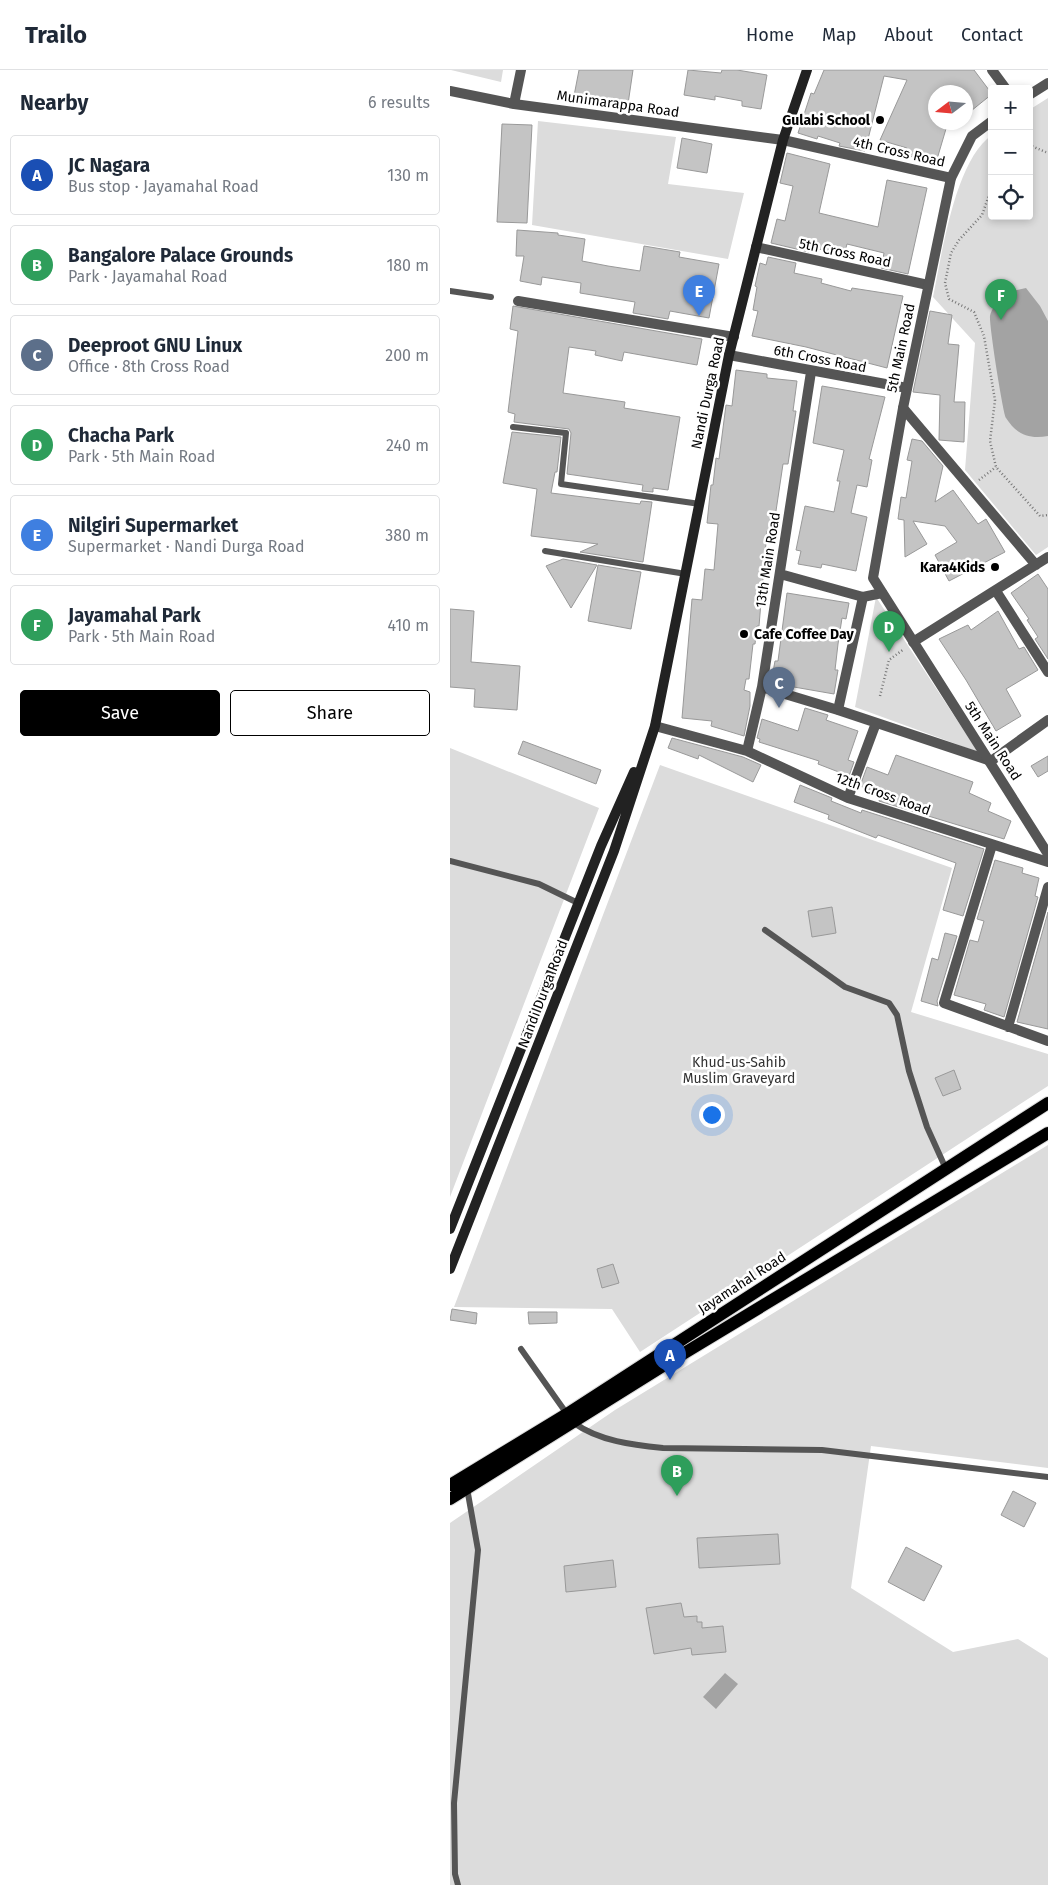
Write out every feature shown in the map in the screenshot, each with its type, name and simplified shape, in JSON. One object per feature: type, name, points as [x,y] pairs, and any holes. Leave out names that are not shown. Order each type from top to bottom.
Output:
[{"type":"main road","name":"Nandi Durga Road","points":[[450,1269],[614,851],[656,726],[729,355],[783,140],[804,71]]},
{"type":"main road","name":"Nandi Durga Road","points":[[450,1229],[601,846],[656,726]]},
{"type":"main road","name":"Jayamahal Road","points":[[570,1418],[1048,1103]]},
{"type":"main road","name":"Jayamahal Road","points":[[450,1499],[459,1484],[1048,1132]]},
{"type":"street","points":[[514,104],[521,70]]},
{"type":"street","points":[[992,70],[1003,85]]},
{"type":"street","points":[[1033,92],[1048,83]]},
{"type":"street","name":"Munimarappa Road","points":[[450,91],[514,104],[783,140]]},
{"type":"street","name":"5th Main Road","points":[[988,124],[972,136],[951,178],[903,408],[874,578],[1048,854]]},
{"type":"street","name":"4th Cross Road","points":[[783,140],[951,178]]},
{"type":"street","name":"5th Cross Road","points":[[756,247],[928,285]]},
{"type":"street","points":[[518,301],[734,337]]},
{"type":"street","name":"6th Cross Road","points":[[729,355],[811,372],[907,388]]},
{"type":"street","name":"13th Main Road","points":[[747,751],[762,688],[811,372]]},
{"type":"street","points":[[903,408],[1036,565]]},
{"type":"street","points":[[913,642],[1048,557]]},
{"type":"street","points":[[780,574],[863,597],[882,593]]},
{"type":"street","points":[[996,591],[1048,672]]},
{"type":"street","points":[[838,710],[863,597]]},
{"type":"street","points":[[762,688],[838,710],[990,761],[1048,720]]},
{"type":"street","points":[[848,798],[876,723]]},
{"type":"street","name":"12th Cross Road","points":[[656,726],[747,751],[848,798],[1048,862]]},
{"type":"street","points":[[992,845],[944,1004],[1048,1041]]},
{"type":"street","points":[[1008,1027],[1048,887]]},
{"type":"lane","points":[[450,291],[491,297]]},
{"type":"lane","points":[[513,426],[566,433],[561,484],[700,504]]},
{"type":"lane","points":[[545,551],[686,574]]},
{"type":"lane","points":[[450,861],[538,884],[578,903]]},
{"type":"lane","points":[[765,930],[845,988],[889,1003],[897,1015],[908,1071],[927,1127],[946,1169]]},
{"type":"lane","points":[[521,1349],[570,1418],[594,1434],[639,1445],[663,1448],[822,1450],[1048,1477]]},
{"type":"lane","points":[[458,1885],[454,1874],[454,1803],[478,1550],[459,1484]]},
{"type":"path","points":[[1033,147],[1048,153]]},
{"type":"path","points":[[988,198],[982,214],[958,240],[951,253],[945,283],[949,299],[974,312],[984,336],[995,400],[990,441],[996,467],[1040,516],[1048,515]]},
{"type":"path","points":[[970,488],[996,467]]},
{"type":"path","points":[[880,696],[890,660],[913,642]]},
{"type":"green space","points":[[451,70],[503,70],[501,82]]},
{"type":"green space","points":[[1048,98],[1048,547],[1036,555],[965,470],[975,343],[933,297],[946,233],[959,186],[968,165],[979,147],[988,139],[988,220],[1033,220],[1033,107]]},
{"type":"green space","points":[[538,121],[676,137],[668,184],[744,193],[728,259],[532,225]]},
{"type":"green space","points":[[876,597],[978,752],[855,707]]},
{"type":"green space","points":[[450,748],[599,808],[450,1197]]},
{"type":"green space","name":"Khud-us-Sahib Muslim Graveyard","points":[[660,765],[952,868],[911,1012],[1048,1054],[1048,1086],[640,1352],[612,1309],[454,1307]]},
{"type":"green space","points":[[1048,1145],[1048,1468],[871,1446],[851,1588],[953,1652],[1018,1639],[1048,1658],[1048,1885],[450,1885],[450,1523],[615,1410]]},
{"type":"shaded area","points":[[1026,288],[1040,306],[1048,321],[1048,436],[1035,437],[1019,432],[1006,418],[994,351],[990,323],[992,310],[1003,293]]},
{"type":"shaded area","points":[[725,1673],[738,1684],[716,1709],[703,1697]]},
{"type":"building","points":[[579,70],[633,70],[628,104],[590,99],[589,104],[573,101]]},
{"type":"building","points":[[688,70],[721,73],[722,70],[737,70],[767,75],[761,109],[742,106],[742,101],[715,96],[715,100],[684,95]]},
{"type":"building","points":[[824,70],[974,70],[988,89],[988,97],[973,109],[973,85],[928,85],[928,130],[946,130],[935,166],[905,154],[907,148],[880,140],[907,80],[884,76],[865,151],[839,146],[840,143],[818,136],[817,139],[798,133],[811,93],[814,94]]},
{"type":"building","points":[[502,124],[532,125],[527,223],[497,222]]},
{"type":"building","points":[[682,138],[712,144],[707,173],[677,168]]},
{"type":"building","points":[[787,153],[830,164],[819,213],[878,227],[887,180],[927,188],[908,274],[881,268],[884,253],[847,244],[844,255],[810,247],[809,252],[771,243],[777,219],[785,221],[793,186],[780,183]]},
{"type":"building","points":[[517,230],[558,233],[558,235],[585,239],[582,261],[608,266],[640,271],[644,246],[680,252],[679,257],[719,264],[709,318],[670,311],[668,319],[633,313],[635,302],[580,293],[581,283],[542,277],[541,285],[520,281],[524,256],[516,256]]},
{"type":"building","points":[[768,257],[796,263],[794,273],[822,279],[821,283],[851,291],[852,288],[903,296],[887,368],[806,347],[752,336],[758,311],[753,310],[757,287],[755,286],[760,263],[766,265]]},
{"type":"building","points":[[513,306],[702,339],[697,365],[624,352],[622,361],[595,355],[596,351],[569,347],[563,393],[625,402],[624,408],[680,417],[668,490],[653,488],[653,492],[642,491],[643,485],[567,474],[571,433],[569,429],[514,422],[515,414],[508,412],[518,331],[510,329]]},
{"type":"building","points":[[930,311],[952,315],[948,344],[959,345],[954,402],[965,402],[964,442],[939,440],[940,395],[913,392]]},
{"type":"building","points":[[736,370],[767,374],[767,378],[797,381],[793,411],[796,411],[788,464],[783,464],[773,531],[767,531],[759,626],[757,626],[755,644],[753,644],[749,679],[746,679],[744,690],[750,692],[750,706],[744,736],[711,726],[712,721],[682,718],[692,599],[702,600],[705,569],[714,570],[718,524],[707,523],[711,485],[713,485],[716,458],[719,459],[726,405],[732,406]]},
{"type":"building","points":[[822,386],[885,397],[869,459],[872,460],[867,487],[857,485],[851,513],[867,517],[856,571],[822,564],[821,568],[798,564],[801,551],[796,550],[805,506],[834,512],[840,481],[837,481],[844,450],[813,443]]},
{"type":"building","points":[[512,432],[561,437],[557,472],[555,472],[551,493],[640,504],[641,501],[652,502],[643,562],[580,552],[598,544],[531,536],[537,489],[503,483]]},
{"type":"building","points":[[912,439],[922,441],[943,466],[935,502],[953,490],[978,524],[986,519],[1005,552],[949,581],[935,555],[957,542],[945,526],[913,521],[927,544],[905,557],[904,520],[898,519],[901,497],[906,498],[912,461],[907,460]]},
{"type":"building","points":[[563,559],[597,565],[571,608],[546,566]]},
{"type":"building","points":[[598,565],[641,572],[631,629],[588,621]]},
{"type":"building","points":[[1038,574],[1048,589],[1048,659],[1035,639],[1038,637],[1027,620],[1029,619],[1011,593]]},
{"type":"building","points":[[787,593],[849,603],[846,619],[842,618],[835,670],[838,670],[834,694],[771,683],[775,661],[778,661]]},
{"type":"building","points":[[450,609],[474,611],[471,662],[520,666],[517,710],[474,707],[475,689],[450,687]]},
{"type":"building","points":[[998,611],[1019,649],[1024,647],[1038,670],[1006,689],[1021,716],[996,731],[939,639],[968,625],[971,630]]},
{"type":"building","points":[[805,708],[828,715],[826,720],[858,731],[848,760],[854,762],[849,776],[818,764],[819,761],[759,742],[760,739],[757,738],[762,719],[798,731]]},
{"type":"building","points":[[672,738],[743,757],[761,765],[753,782],[699,755],[698,759],[668,748]]},
{"type":"building","points":[[523,741],[601,770],[596,784],[518,754]]},
{"type":"building","points":[[896,755],[973,782],[969,793],[991,803],[988,811],[1011,821],[1004,839],[879,801],[881,794],[860,786],[867,767],[888,775]]},
{"type":"building","points":[[1048,756],[1048,771],[1038,777],[1031,766]]},
{"type":"building","points":[[800,785],[832,798],[831,801],[861,813],[862,810],[984,849],[963,916],[943,910],[956,863],[878,835],[876,838],[828,819],[829,815],[794,802]]},
{"type":"building","points":[[995,860],[1023,868],[1022,873],[1039,878],[1035,896],[1038,897],[1004,1017],[984,1010],[986,1004],[954,995],[970,940],[978,942],[984,921],[977,919]]},
{"type":"building","points":[[832,907],[836,933],[812,937],[808,911]]},
{"type":"building","points":[[1048,912],[1048,1029],[1017,1022]]},
{"type":"building","points":[[945,933],[957,936],[937,1001],[938,1006],[921,1001],[932,958],[938,960]]},
{"type":"building","points":[[954,1070],[961,1089],[943,1096],[935,1078]]},
{"type":"building","points":[[613,1264],[619,1283],[602,1288],[597,1269]]},
{"type":"building","points":[[452,1309],[477,1313],[476,1324],[450,1320]]},
{"type":"building","points":[[528,1312],[557,1312],[557,1323],[529,1324]]},
{"type":"building","points":[[1013,1491],[1036,1503],[1024,1527],[1001,1515]]},
{"type":"building","points":[[778,1534],[780,1564],[699,1568],[697,1538]]},
{"type":"building","points":[[906,1547],[942,1566],[924,1601],[888,1582]]},
{"type":"building","points":[[613,1560],[616,1587],[566,1592],[564,1566]]},
{"type":"building","points":[[681,1603],[684,1617],[697,1616],[697,1622],[702,1622],[702,1628],[723,1626],[726,1652],[692,1655],[691,1648],[654,1654],[646,1608]]},
{"type":"place","name":"Gulabi School","points":[[880,120]]},
{"type":"place","name":"Nilgiri Supermarket","points":[[699,316]]},
{"type":"place","name":"Jayamahal Park","points":[[1001,320]]},
{"type":"place","name":"Kara4Kids","points":[[995,567]]},
{"type":"place","name":"Cafe Coffee Day","points":[[744,634]]},
{"type":"place","name":"Chacha Park","points":[[889,652]]},
{"type":"place","name":"Deeproot GNU Linux","points":[[779,708]]},
{"type":"place","name":"JC Nagara","points":[[670,1380]]},
{"type":"place","name":"Bangalore Palace Grounds","points":[[677,1496]]}]
